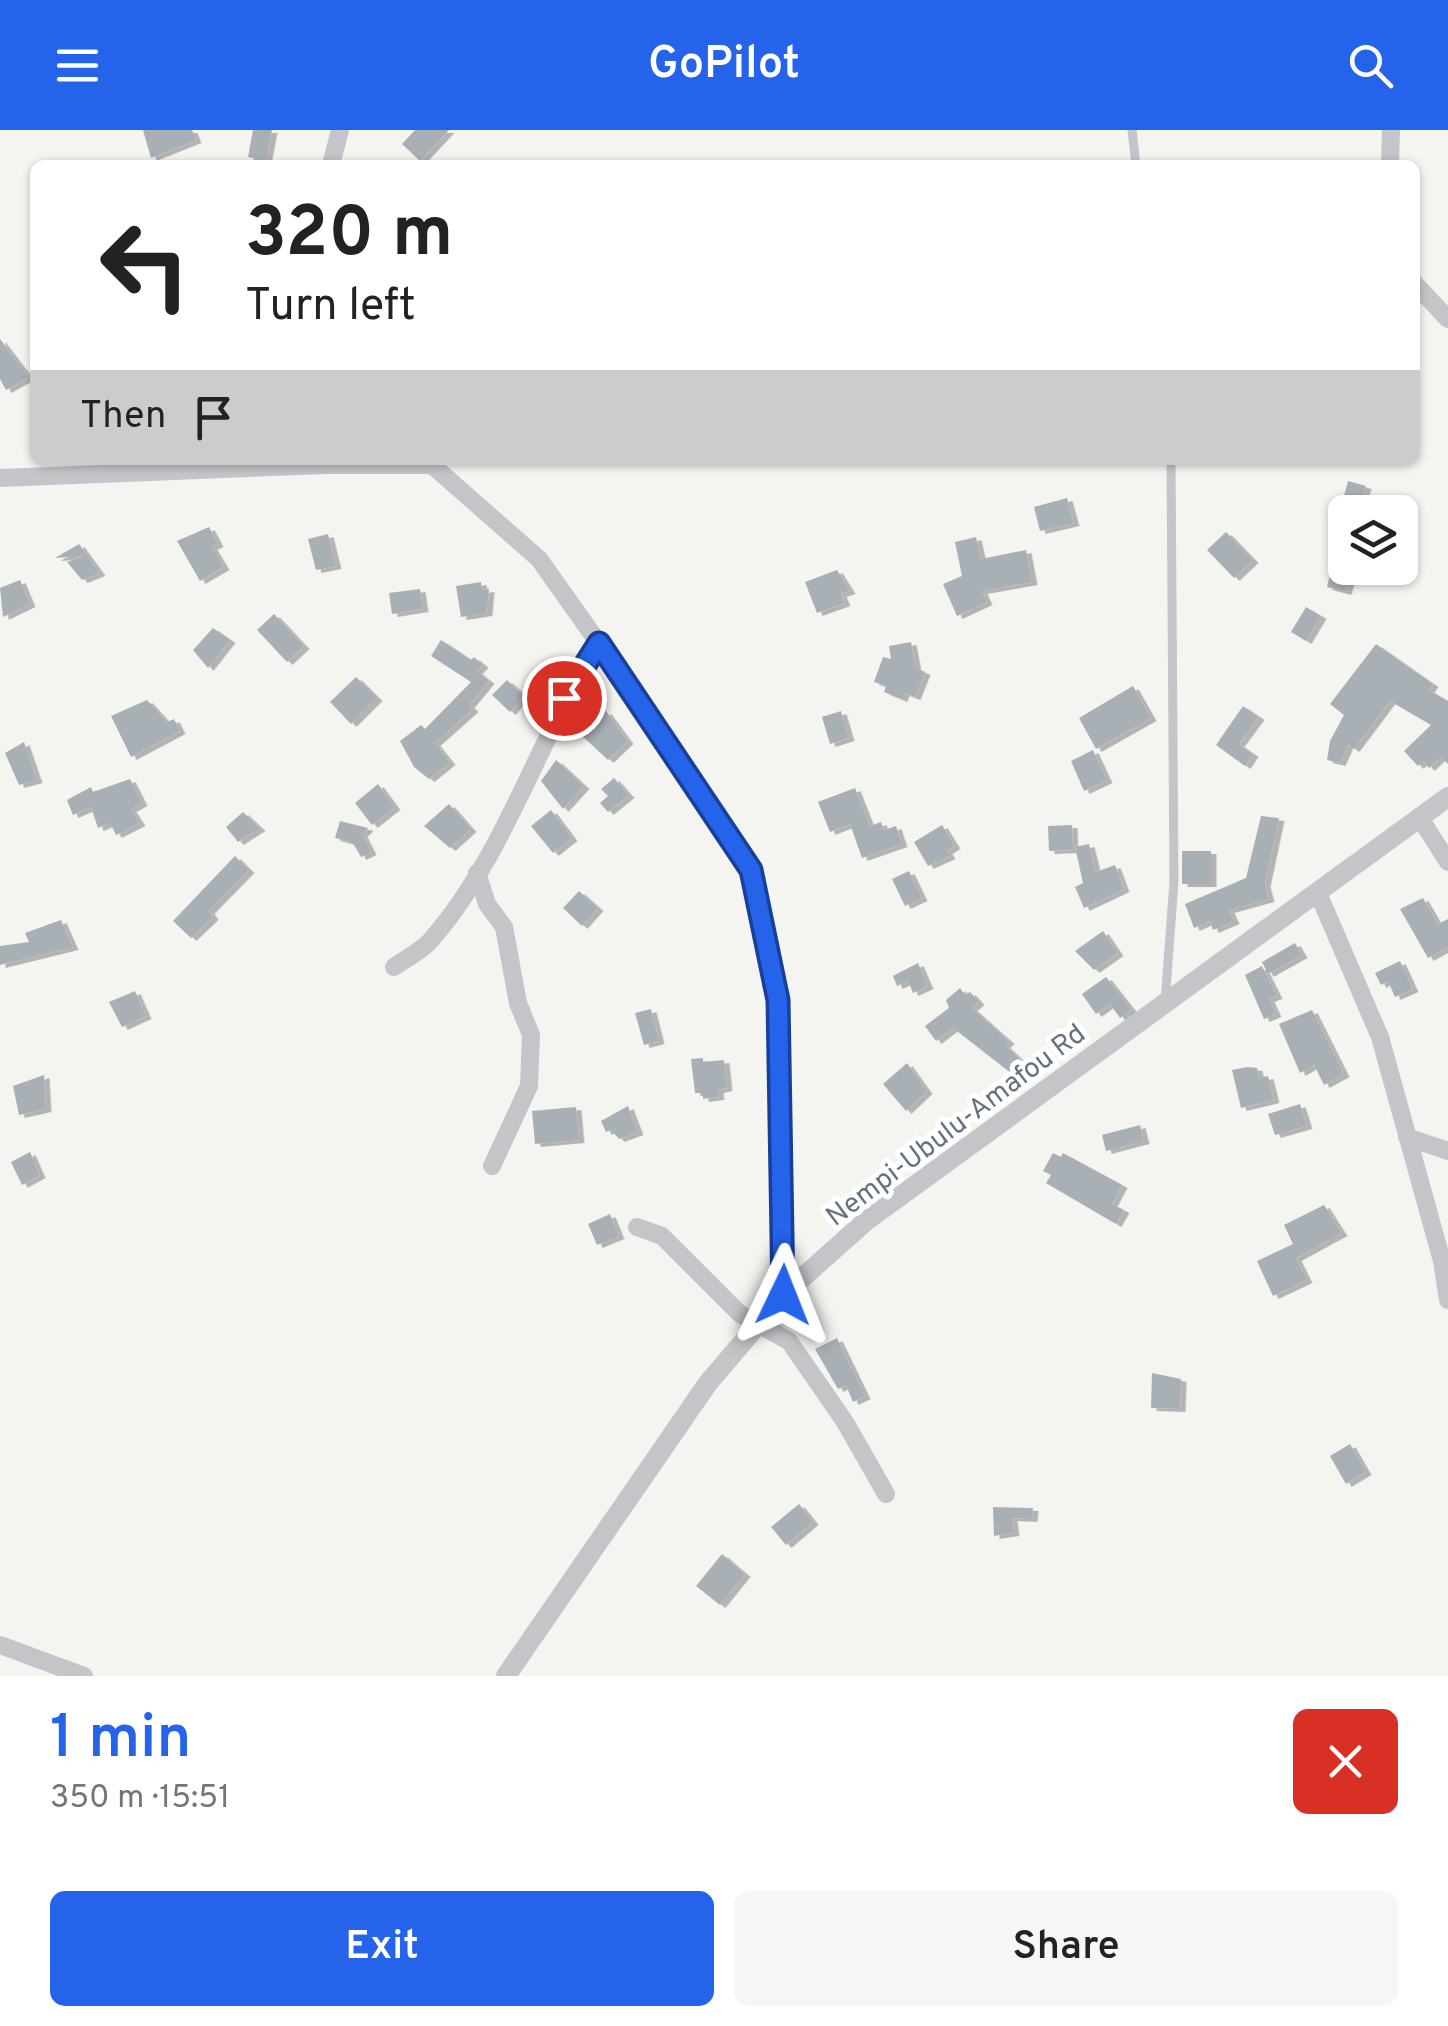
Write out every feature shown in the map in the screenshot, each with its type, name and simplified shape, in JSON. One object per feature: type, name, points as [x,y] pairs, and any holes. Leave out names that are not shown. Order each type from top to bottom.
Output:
[{"type":"street","points":[[332,160],[340,130]]},
{"type":"street","points":[[1390,130],[1390,160]]},
{"type":"street","points":[[1420,289],[1448,319]]},
{"type":"street","points":[[0,478],[268,465]]},
{"type":"street","points":[[391,465],[432,466],[539,558],[751,870],[778,1000],[783,1295]]},
{"type":"street","points":[[394,966],[429,943],[477,872],[519,797],[564,698],[599,643]]},
{"type":"street","name":"Nempi-Ubulu-Amafou Rd","points":[[506,1676],[708,1383],[783,1295],[866,1221],[1448,797]]},
{"type":"street","points":[[1420,818],[1448,862]]},
{"type":"street","points":[[477,872],[488,904],[504,926],[518,1003],[531,1035],[529,1086],[492,1166]]},
{"type":"street","points":[[1318,893],[1380,1037],[1442,1261],[1448,1300]]},
{"type":"street","points":[[1407,1137],[1448,1151]]},
{"type":"street","points":[[637,1227],[662,1236],[740,1314],[788,1341],[845,1422],[886,1494]]},
{"type":"street","points":[[0,1644],[84,1676]]},
{"type":"lane","points":[[1132,130],[1135,160]]},
{"type":"lane","points":[[1166,1002],[1174,864],[1171,465]]},
{"type":"building","points":[[143,130],[192,130],[196,140],[151,158]]},
{"type":"building","points":[[253,130],[272,130],[266,160],[248,157]]},
{"type":"building","points":[[415,130],[449,130],[421,160],[402,144]]},
{"type":"building","points":[[0,339],[29,377],[6,390],[0,379]]},
{"type":"building","points":[[1348,481],[1366,486],[1364,495],[1344,495]]},
{"type":"building","points":[[1067,498],[1074,523],[1040,531],[1034,507]]},
{"type":"building","points":[[209,527],[218,544],[212,547],[224,567],[200,581],[177,541]]},
{"type":"building","points":[[1226,532],[1253,560],[1234,578],[1207,550]]},
{"type":"building","points":[[328,534],[336,566],[316,570],[308,539]]},
{"type":"building","points":[[976,537],[981,559],[1026,550],[1032,582],[982,591],[987,602],[957,616],[943,584],[962,576],[955,542]]},
{"type":"building","points":[[79,544],[100,573],[82,580],[67,562],[84,556],[55,558]]},
{"type":"building","points":[[837,570],[850,591],[841,594],[845,603],[817,613],[805,582]]},
{"type":"building","points":[[20,580],[30,604],[3,617],[0,588]]},
{"type":"building","points":[[481,582],[482,590],[489,589],[487,613],[461,617],[456,586]]},
{"type":"building","points":[[1328,583],[1348,585],[1346,592],[1327,587]]},
{"type":"building","points":[[420,589],[423,609],[392,614],[389,593]]},
{"type":"building","points":[[1306,607],[1321,616],[1306,641],[1291,632]]},
{"type":"building","points":[[274,614],[304,646],[287,662],[257,630]]},
{"type":"building","points":[[213,628],[230,640],[208,668],[193,650]]},
{"type":"building","points":[[441,640],[471,660],[474,657],[483,665],[477,671],[489,681],[469,705],[473,709],[435,743],[450,762],[429,779],[414,767],[400,741],[421,725],[425,729],[471,682],[431,656]]},
{"type":"building","points":[[911,642],[916,668],[925,672],[915,697],[904,693],[902,699],[884,692],[886,686],[874,682],[883,657],[891,659],[889,646]]},
{"type":"building","points":[[1376,644],[1433,684],[1429,690],[1448,701],[1448,764],[1441,757],[1429,768],[1423,761],[1418,766],[1404,751],[1431,725],[1390,701],[1354,749],[1348,745],[1340,763],[1327,760],[1330,741],[1344,715],[1330,704]]},
{"type":"building","points":[[356,677],[377,698],[351,724],[330,702]]},
{"type":"building","points":[[507,680],[524,696],[510,712],[492,695]]},
{"type":"building","points":[[1133,686],[1151,718],[1096,749],[1079,718]]},
{"type":"building","points":[[147,700],[167,722],[174,719],[180,731],[131,757],[111,716]]},
{"type":"building","points":[[1243,706],[1259,717],[1239,744],[1253,754],[1245,766],[1216,745]]},
{"type":"building","points":[[606,711],[628,741],[608,760],[580,734]]},
{"type":"building","points":[[841,711],[849,738],[830,744],[822,717]]},
{"type":"building","points":[[24,742],[37,780],[19,785],[5,753]]},
{"type":"building","points":[[1093,750],[1107,780],[1084,791],[1071,761]]},
{"type":"building","points":[[556,760],[584,786],[563,809],[541,781]]},
{"type":"building","points":[[614,778],[629,795],[608,812],[600,803],[608,796],[601,789]]},
{"type":"building","points":[[130,779],[142,803],[131,809],[140,823],[116,835],[110,823],[98,828],[91,807],[73,815],[67,800],[91,787],[93,792]]},
{"type":"building","points":[[378,784],[395,807],[372,825],[355,803]]},
{"type":"building","points":[[855,788],[870,826],[881,822],[884,830],[896,826],[902,844],[862,858],[850,824],[830,832],[818,802]]},
{"type":"building","points":[[449,804],[471,829],[450,848],[424,826]]},
{"type":"building","points":[[551,810],[572,838],[553,853],[531,826]]},
{"type":"building","points":[[243,812],[260,828],[238,842],[226,827]]},
{"type":"building","points":[[1261,816],[1279,818],[1265,884],[1269,899],[1229,910],[1234,921],[1213,930],[1210,921],[1194,928],[1185,904],[1246,878]]},
{"type":"building","points":[[340,821],[368,828],[362,834],[371,852],[361,857],[353,843],[335,838]]},
{"type":"building","points":[[942,825],[955,846],[947,851],[950,856],[928,866],[914,842]]},
{"type":"building","points":[[1072,825],[1073,850],[1049,851],[1048,826]]},
{"type":"building","points":[[1089,844],[1096,872],[1115,865],[1124,889],[1084,908],[1075,887],[1083,883],[1075,847]]},
{"type":"building","points":[[1182,851],[1211,851],[1211,884],[1182,884]]},
{"type":"building","points":[[235,856],[249,870],[209,911],[213,917],[191,938],[173,921]]},
{"type":"building","points":[[909,871],[922,898],[905,906],[892,879]]},
{"type":"building","points":[[579,891],[598,908],[582,926],[563,908]]},
{"type":"building","points":[[1423,898],[1438,924],[1448,919],[1448,947],[1428,958],[1400,909]]},
{"type":"building","points":[[61,920],[73,947],[0,965],[0,946],[29,942],[25,933]]},
{"type":"building","points":[[1103,931],[1118,953],[1094,970],[1075,951]]},
{"type":"building","points":[[1295,943],[1302,955],[1268,974],[1262,962]]},
{"type":"building","points":[[1400,961],[1413,989],[1395,997],[1388,981],[1381,985],[1375,973]]},
{"type":"building","points":[[918,963],[928,986],[913,993],[908,981],[897,986],[893,976]]},
{"type":"building","points":[[1262,966],[1277,996],[1269,999],[1276,1014],[1264,1019],[1245,975]]},
{"type":"building","points":[[1106,977],[1132,1010],[1120,1018],[1110,1004],[1096,1014],[1082,994]]},
{"type":"building","points":[[960,988],[979,1002],[972,1008],[1009,1041],[1005,1045],[1027,1066],[1016,1077],[953,1028],[936,1041],[925,1026],[949,1008],[946,1000]]},
{"type":"building","points":[[135,991],[146,1016],[122,1027],[109,1002]]},
{"type":"building","points":[[651,1009],[659,1041],[644,1045],[635,1013]]},
{"type":"building","points":[[1312,1010],[1344,1074],[1324,1085],[1314,1065],[1300,1073],[1279,1024]]},
{"type":"building","points":[[703,1058],[703,1062],[724,1060],[727,1088],[718,1090],[719,1097],[703,1099],[703,1093],[695,1093],[691,1059]]},
{"type":"building","points":[[907,1063],[927,1091],[906,1111],[883,1084]]},
{"type":"building","points":[[1257,1068],[1259,1078],[1268,1076],[1274,1100],[1241,1108],[1232,1070]]},
{"type":"building","points":[[44,1075],[46,1109],[19,1115],[13,1086]]},
{"type":"building","points":[[1300,1104],[1307,1126],[1275,1135],[1268,1114]]},
{"type":"building","points":[[628,1106],[638,1132],[619,1139],[611,1130],[606,1132],[601,1121]]},
{"type":"building","points":[[576,1107],[579,1140],[535,1144],[532,1111]]},
{"type":"building","points":[[1140,1125],[1144,1141],[1106,1151],[1102,1135]]},
{"type":"building","points":[[30,1152],[40,1175],[22,1185],[11,1162]]},
{"type":"building","points":[[1053,1153],[1061,1157],[1063,1153],[1122,1185],[1112,1204],[1124,1210],[1116,1224],[1046,1183],[1051,1175],[1043,1171]]},
{"type":"building","points":[[1324,1205],[1342,1233],[1296,1258],[1307,1280],[1273,1296],[1257,1261],[1293,1244],[1284,1225]]},
{"type":"building","points":[[610,1214],[619,1236],[597,1245],[588,1224]]},
{"type":"building","points":[[837,1338],[865,1396],[853,1402],[846,1385],[838,1389],[815,1349]]},
{"type":"building","points":[[1152,1373],[1181,1379],[1180,1409],[1151,1408]]},
{"type":"building","points":[[1350,1444],[1366,1472],[1346,1484],[1330,1456]]},
{"type":"building","points":[[799,1504],[813,1522],[786,1545],[771,1527]]},
{"type":"building","points":[[993,1507],[1033,1508],[1032,1519],[1012,1518],[1014,1533],[994,1536]]},
{"type":"building","points":[[722,1554],[745,1574],[720,1605],[696,1586]]},
{"type":"route","points":[[564,698],[599,643],[678,755],[751,870],[778,1000],[783,1295]]}]
